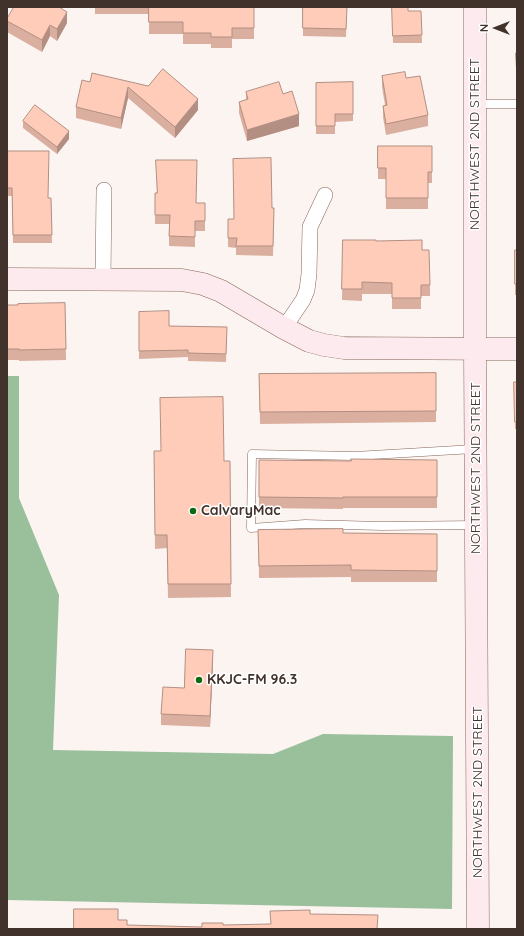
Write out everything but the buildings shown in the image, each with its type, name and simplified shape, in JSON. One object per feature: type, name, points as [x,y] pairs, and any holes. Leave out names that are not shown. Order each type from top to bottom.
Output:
[{"type":"main road","name":"NORTHWEST 2ND STREET","points":[[475,7],[478,929]]},
{"type":"main road","points":[[7,279],[182,280],[203,284],[221,291],[284,328],[309,341],[324,345],[344,348],[517,349]]},
{"type":"street","points":[[103,280],[104,190]]},
{"type":"street","points":[[284,328],[303,300],[307,290],[309,274],[310,227],[325,195]]},
{"type":"lane","points":[[475,104],[517,104]]},
{"type":"lane","points":[[476,449],[355,456],[252,454],[251,528],[305,524],[382,526],[477,525]]},
{"type":"green space","points":[[7,376],[19,376],[19,498],[59,595],[53,750],[273,754],[323,734],[453,736],[452,909],[7,900]]},
{"type":"place","name":"CalvaryMac","points":[[193,511]]},
{"type":"place","name":"KKJC-FM 96.3","points":[[199,680]]}]
